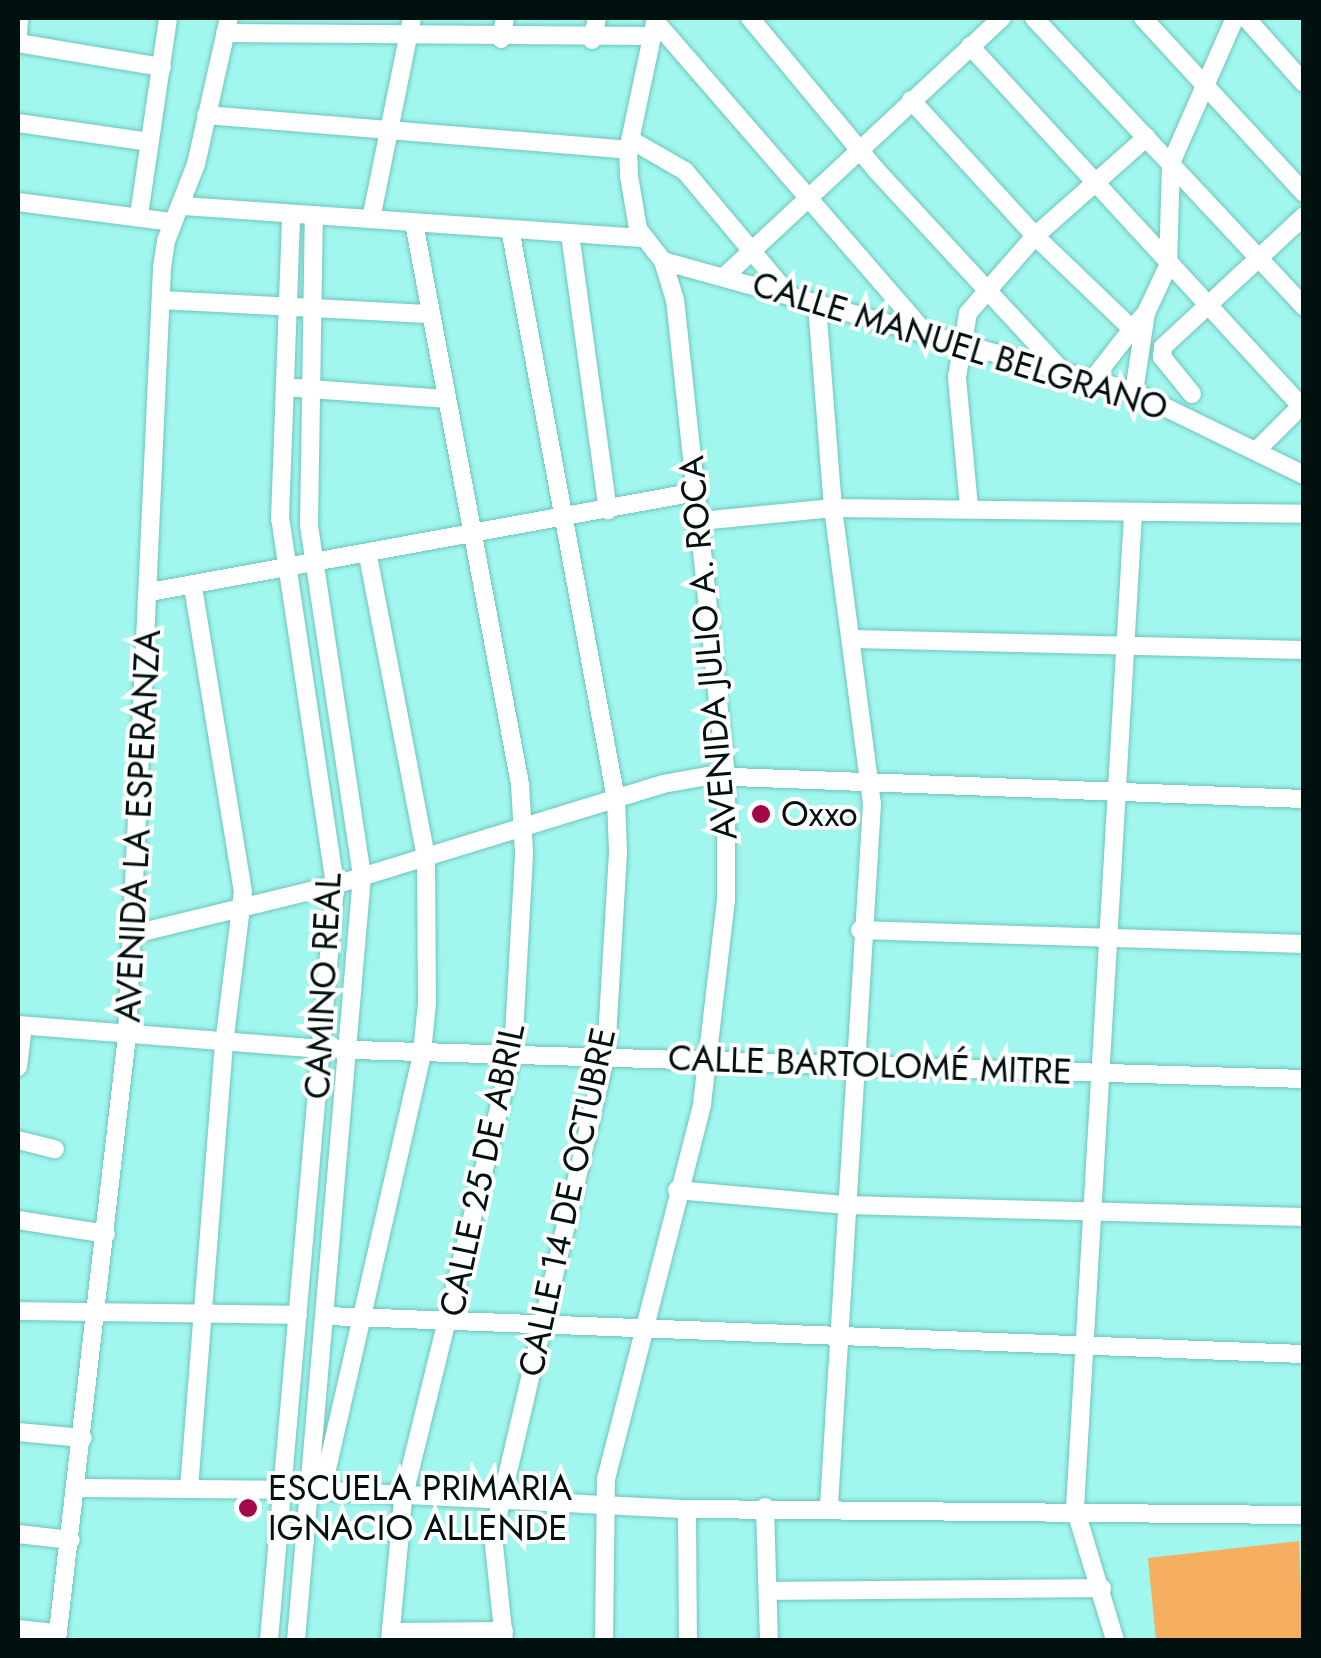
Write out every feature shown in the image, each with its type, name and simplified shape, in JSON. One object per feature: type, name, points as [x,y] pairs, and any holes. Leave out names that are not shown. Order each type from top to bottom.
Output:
[{"type":"street","points":[[18,34],[19,18]]},
{"type":"street","points":[[139,216],[168,18]]},
{"type":"street","points":[[318,37],[322,18]]},
{"type":"street","points":[[371,219],[385,132],[412,18]]},
{"type":"street","points":[[501,39],[506,18]]},
{"type":"street","points":[[592,40],[597,18]]},
{"type":"street","points":[[750,18],[858,149],[1069,378]]},
{"type":"street","points":[[726,275],[1002,18]]},
{"type":"street","points":[[1034,18],[1304,308]]},
{"type":"street","points":[[1143,18],[1304,193]]},
{"type":"street","points":[[1090,382],[1146,313],[1168,266],[1171,163],[1235,18]]},
{"type":"street","points":[[1246,18],[1304,83]]},
{"type":"street","points":[[227,25],[318,37],[592,40],[654,25]]},
{"type":"street","name":"AVENIDA LA ESPERANZA","points":[[57,1637],[78,1488],[127,1036],[161,300],[178,214],[227,25]]},
{"type":"street","points":[[18,202],[139,216],[291,214],[642,238],[630,145],[654,25]]},
{"type":"street","points":[[654,25],[925,334]]},
{"type":"street","points":[[18,43],[162,67]]},
{"type":"street","points":[[970,46],[1168,266],[1303,406],[1258,448]]},
{"type":"street","points":[[911,100],[1035,236],[1132,329]]},
{"type":"street","points":[[206,115],[385,132],[630,145],[685,171],[756,250],[788,294]]},
{"type":"street","points":[[18,122],[150,142]]},
{"type":"street","points":[[968,507],[958,344],[986,284],[1146,136]]},
{"type":"street","name":"CAMINO REAL","points":[[269,1640],[335,885],[284,569],[281,386],[291,214]]},
{"type":"street","name":"CAMINO REAL","points":[[296,1640],[315,1490],[362,876],[313,566],[307,389],[314,216]]},
{"type":"street","points":[[1192,394],[1161,354],[1206,304],[1304,216]]},
{"type":"street","name":"CALLE 25 DE ABRIL","points":[[391,1636],[403,1499],[451,1325],[513,1052],[524,828],[414,223]]},
{"type":"street","name":"CALLE 14 DE OCTUBRE","points":[[504,1636],[492,1554],[498,1503],[606,1055],[616,799],[510,229]]},
{"type":"street","points":[[570,234],[608,510]]},
{"type":"street","name":"AVENIDA JULIO A. ROCA","points":[[604,1640],[603,1504],[640,1329],[709,1062],[726,901],[726,776],[675,300],[663,261],[642,238]]},
{"type":"street","name":"CALLE MANUEL BELGRANO","points":[[663,261],[726,275],[1069,378],[1134,392],[1258,448],[1304,476]]},
{"type":"street","points":[[161,300],[285,303],[428,314]]},
{"type":"street","points":[[816,305],[833,508],[870,780],[829,1506]]},
{"type":"street","points":[[1134,392],[1146,313]]},
{"type":"street","points":[[281,386],[446,399]]},
{"type":"street","points":[[150,592],[472,537],[696,492]]},
{"type":"street","points":[[700,521],[833,508],[1304,514]]},
{"type":"street","points":[[1115,1640],[1102,1588],[1074,1508],[1120,794],[1122,648],[1133,514]]},
{"type":"street","points":[[315,1490],[362,1319],[422,1052],[426,857],[368,556]]},
{"type":"street","points":[[190,1488],[224,1044],[243,909],[240,860],[193,585]]},
{"type":"street","points":[[853,640],[1304,650]]},
{"type":"street","points":[[134,934],[335,885],[616,799],[726,776],[1304,799]]},
{"type":"street","points":[[860,930],[1304,944]]},
{"type":"street","points":[[18,1067],[20,1026]]},
{"type":"street","name":"CALLE BARTOLOMÉ MITRE","points":[[20,1026],[346,1050],[513,1052],[853,1067],[1304,1079]]},
{"type":"street","points":[[18,1140],[55,1148]]},
{"type":"street","points":[[677,1190],[846,1206],[1304,1217]]},
{"type":"street","points":[[18,1220],[106,1234]]},
{"type":"street","points":[[18,1311],[298,1315]]},
{"type":"street","points":[[327,1316],[451,1325],[1304,1354]]},
{"type":"street","points":[[18,1432],[83,1438]]},
{"type":"street","points":[[78,1488],[315,1490],[403,1499],[686,1508],[1074,1508],[1304,1515]]},
{"type":"street","points":[[764,1507],[768,1640]]},
{"type":"street","points":[[686,1508],[688,1640]]},
{"type":"street","points":[[18,1534],[71,1540]]},
{"type":"street","points":[[768,1591],[1102,1588]]},
{"type":"street","points":[[18,1629],[57,1637]]},
{"type":"street","points":[[391,1636],[504,1636]]},
{"type":"shaded area","points":[[1299,1541],[1303,1640],[1156,1640],[1148,1558]]},
{"type":"place","name":"Oxxo","points":[[761,814]]},
{"type":"place","name":"ESCUELA PRIMARIA IGNACIO ALLENDE","points":[[248,1508]]}]
